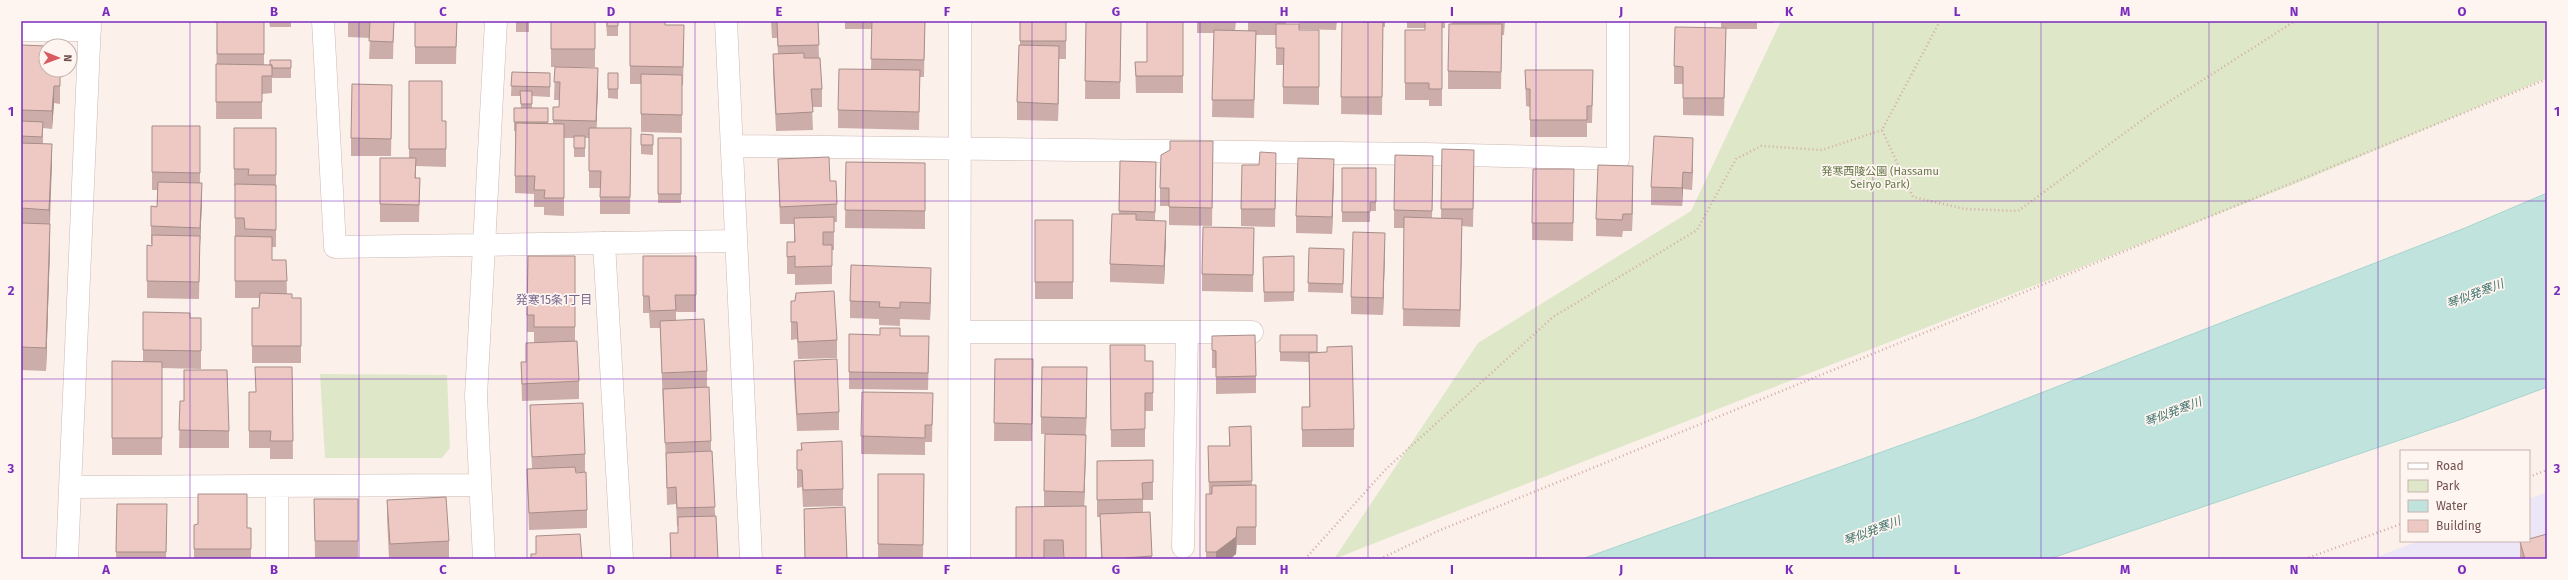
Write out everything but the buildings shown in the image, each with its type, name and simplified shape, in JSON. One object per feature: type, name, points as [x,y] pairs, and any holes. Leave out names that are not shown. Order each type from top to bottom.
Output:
[{"type":"street","points":[[323,21],[335,247],[736,241]]},
{"type":"street","points":[[484,559],[479,485],[476,396],[496,21]]},
{"type":"street","points":[[726,21],[751,559]]},
{"type":"street","points":[[959,559],[960,21]]},
{"type":"street","points":[[732,146],[960,148],[1618,159],[1618,21]]},
{"type":"street","points":[[21,30],[90,26],[67,559]]},
{"type":"street","points":[[604,243],[622,559]]},
{"type":"street","points":[[960,332],[1252,332]]},
{"type":"street","points":[[1183,547],[1187,332]]},
{"type":"street","points":[[70,488],[479,485]]},
{"type":"street","points":[[277,486],[277,559]]},
{"type":"path","points":[[1305,559],[1386,469],[1553,318],[1697,230],[1736,159],[1761,146],[1822,150],[1882,130],[1940,21]]},
{"type":"path","points":[[1882,130],[1913,197],[1965,208],[2018,211],[2156,110],[2295,21]]},
{"type":"path","points":[[1380,559],[1438,531],[2547,79]]},
{"type":"path","points":[[2530,477],[2547,470]]},
{"type":"path","points":[[2305,559],[2400,524]]},
{"type":"shaded area","points":[[2547,492],[2547,559],[2371,559],[2416,542],[2530,542],[2530,499]]},
{"type":"green space","name":"発寒西陵公園 (Hassamu Seiryo Park)","points":[[1781,21],[2547,21],[2547,78],[2307,179],[1334,559],[1478,343],[1691,211]]},
{"type":"green space","points":[[320,374],[447,375],[450,448],[442,458],[325,458]]},
{"type":"water","name":"琴似発寒川","points":[[2547,193],[2547,387],[2459,420],[2049,559],[1582,559],[1974,419],[2465,228]]},
{"type":"district","name":"発寒15条1丁目","points":[[554,300]]}]
